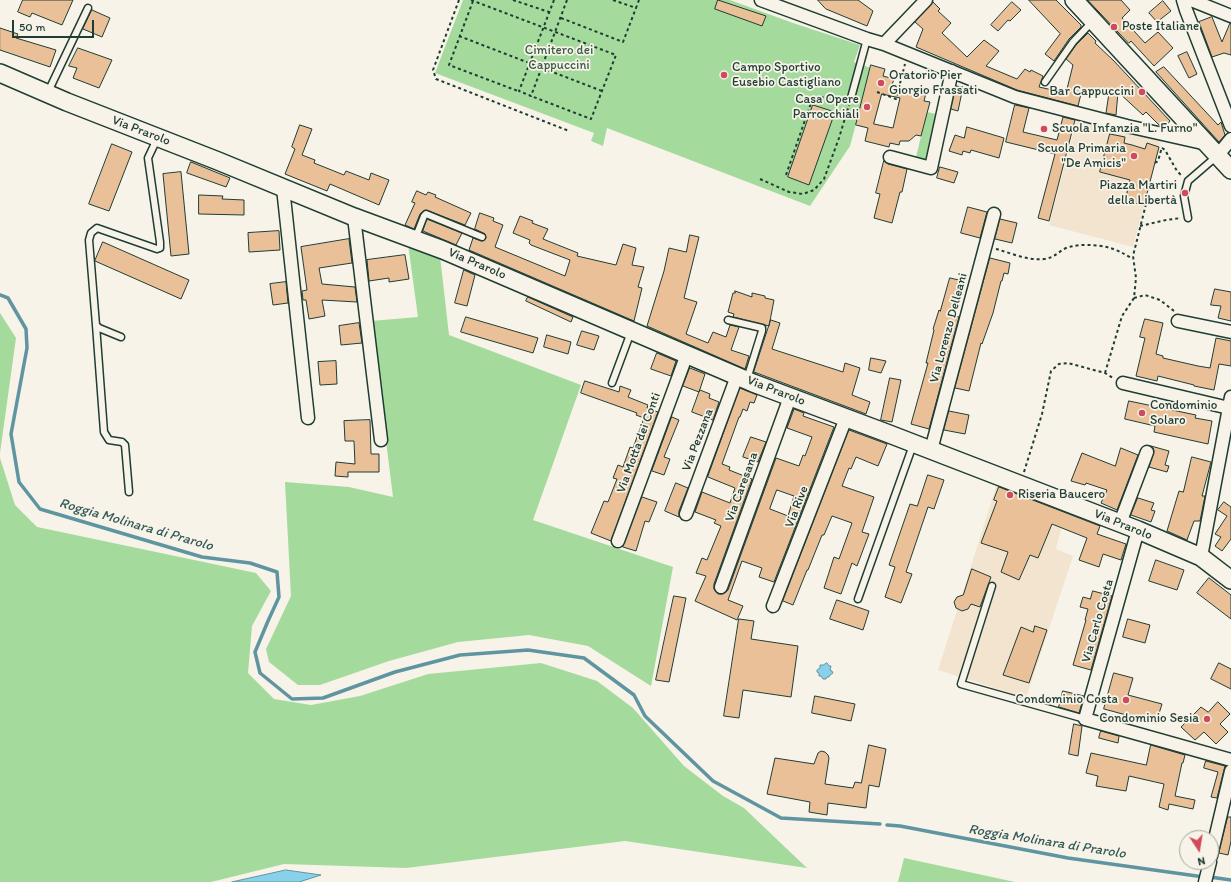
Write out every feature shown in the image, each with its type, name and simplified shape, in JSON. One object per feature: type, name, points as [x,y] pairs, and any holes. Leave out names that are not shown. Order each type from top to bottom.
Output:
[{"type":"street","points":[[761,0],[884,44],[1015,97],[1127,126],[1166,134],[1212,150],[1231,139]]},
{"type":"street","points":[[884,44],[926,0]]},
{"type":"street","points":[[1074,0],[1231,170]]},
{"type":"street","points":[[1183,0],[1188,17],[1231,126]]},
{"type":"street","points":[[1191,0],[1231,16]]},
{"type":"street","points":[[890,157],[931,168],[952,71]]},
{"type":"street","name":"Via Prarolo","points":[[0,73],[47,94],[354,217],[443,250],[742,378],[1138,530],[1201,557],[1231,580]]},
{"type":"street","points":[[283,188],[308,418]]},
{"type":"street","name":"Via Lorenzo Delleani","points":[[931,450],[994,214]]},
{"type":"street","points":[[354,217],[381,440]]},
{"type":"street","points":[[1180,321],[1231,332]]},
{"type":"street","name":"Via Motta dei Conti","points":[[618,541],[687,354]]},
{"type":"street","name":"Via Pezzana","points":[[686,514],[742,378]]},
{"type":"street","points":[[1123,383],[1230,402],[1201,557]]},
{"type":"street","name":"Via Caresana","points":[[720,587],[790,396]]},
{"type":"street","name":"Via Rive","points":[[774,606],[846,418]]},
{"type":"street","points":[[1120,523],[1147,452]]},
{"type":"street","name":"Via Carlo Costa","points":[[1084,719],[1138,530]]},
{"type":"street","points":[[1084,719],[1231,760]]},
{"type":"street","points":[[1217,830],[1231,771]]},
{"type":"street","points":[[1205,882],[1208,870]]},
{"type":"lane","points":[[47,94],[88,8]]},
{"type":"lane","points":[[1045,82],[1073,42],[1094,21]]},
{"type":"lane","points":[[851,98],[867,39]]},
{"type":"lane","points":[[129,492],[125,445],[122,442],[109,440],[104,432],[89,240],[91,233],[97,228],[158,249],[160,248],[148,158],[158,138]]},
{"type":"lane","points":[[1188,218],[1184,196],[1188,181],[1212,150]]},
{"type":"lane","points":[[415,239],[426,214],[482,237]]},
{"type":"lane","points":[[728,320],[762,328],[742,378]]},
{"type":"lane","points":[[96,325],[99,328],[121,337]]},
{"type":"lane","points":[[612,383],[632,331]]},
{"type":"lane","points":[[858,599],[914,443]]},
{"type":"lane","points":[[992,586],[961,684],[1084,719]]},
{"type":"path","points":[[459,0],[433,70],[436,79],[569,131]]},
{"type":"path","points":[[472,0],[543,28],[616,55],[591,119],[449,65],[472,0]]},
{"type":"path","points":[[513,0],[549,12]]},
{"type":"path","points":[[518,91],[554,0]]},
{"type":"path","points":[[530,96],[568,0]]},
{"type":"path","points":[[614,0],[636,8]]},
{"type":"path","points":[[561,18],[623,42],[639,0]]},
{"type":"path","points":[[460,36],[602,91]]},
{"type":"path","points":[[877,92],[896,99],[908,54]]},
{"type":"path","points":[[760,179],[790,192],[803,194],[814,190],[824,179],[839,138],[851,98],[813,97],[786,175]]},
{"type":"path","points":[[1155,163],[1158,161],[1166,134]]},
{"type":"path","points":[[1162,148],[1165,150],[1177,171],[1188,181]]},
{"type":"path","points":[[1105,373],[1122,316],[1134,298],[1136,278],[1133,256],[1147,200]]},
{"type":"path","points":[[1140,226],[1166,220],[1188,218]]},
{"type":"path","points":[[986,246],[1023,257],[1046,259],[1056,255],[1065,248],[1075,245],[1095,245],[1109,247],[1133,259]]},
{"type":"path","points":[[1134,298],[1145,295],[1160,300],[1171,308],[1180,321]]},
{"type":"path","points":[[1019,484],[1042,414],[1051,371],[1059,364],[1068,363],[1105,373],[1123,383]]},
{"type":"shaded area","points":[[1077,119],[1161,141],[1133,247],[1049,225]]},
{"type":"shaded area","name":"Riseria Baucero","points":[[997,484],[1066,510],[1056,549],[1073,556],[1026,698],[938,670]]},
{"type":"green space","name":"Cimitero dei Cappuccini","points":[[463,0],[730,0],[860,45],[854,62],[871,68],[850,146],[810,206],[607,128],[603,146],[591,141],[594,133],[435,73]]},
{"type":"green space","points":[[927,112],[941,115],[932,162],[915,161]]},
{"type":"green space","points":[[408,244],[440,256],[449,335],[581,385],[533,520],[673,567],[651,686],[588,646],[529,635],[458,642],[389,661],[320,685],[298,685],[269,662],[266,649],[291,596],[285,482],[349,487],[393,497],[371,321],[418,317]]},
{"type":"green space","points":[[0,313],[16,338],[0,453]]},
{"type":"green space","points":[[0,458],[15,505],[37,527],[256,573],[271,591],[252,626],[248,673],[274,699],[311,705],[360,696],[428,674],[541,663],[597,681],[633,708],[684,766],[723,796],[744,808],[807,868],[625,841],[406,868],[284,864],[211,882],[0,882]]},
{"type":"green space","points":[[904,858],[1015,882],[898,882]]},
{"type":"water","points":[[827,663],[831,666],[830,670],[833,673],[826,679],[823,679],[819,676],[817,670],[820,668],[820,665]]},
{"type":"water","points":[[286,870],[321,875],[299,882],[232,882]]},
{"type":"building","points":[[23,0],[73,0],[62,25],[32,13],[30,17],[18,12]]},
{"type":"building","points":[[718,0],[766,16],[762,26],[715,9]]},
{"type":"building","points":[[818,0],[858,0],[873,11],[867,26],[826,9]]},
{"type":"building","points":[[1029,0],[1056,0],[1081,25],[1081,27],[1069,39],[1054,61],[1045,54],[1060,34]]},
{"type":"building","points":[[1088,0],[1121,0],[1130,10],[1122,18],[1145,43],[1158,32],[1173,48],[1154,66],[1131,41],[1129,43]]},
{"type":"building","points":[[1163,1],[1171,11],[1157,22],[1149,13]]},
{"type":"building","points":[[933,2],[940,9],[938,11],[951,23],[942,33],[967,57],[984,40],[999,51],[986,66],[1017,79],[1025,69],[1030,72],[1031,70],[1043,76],[1039,87],[1066,93],[1073,65],[1066,59],[1076,45],[1088,33],[1096,41],[1095,43],[1114,61],[1170,121],[1165,127],[1159,125],[1146,112],[1143,115],[1118,92],[1116,115],[1106,113],[1109,93],[1082,90],[1078,106],[1017,90],[916,47],[923,29],[915,22]]},
{"type":"building","points":[[1012,2],[1021,10],[1010,21],[1008,20],[998,31],[991,25]]},
{"type":"building","points":[[92,10],[110,18],[102,37],[83,29]]},
{"type":"building","points":[[1212,17],[1222,42],[1231,23],[1231,55],[1224,53],[1212,57],[1199,22]]},
{"type":"building","points":[[0,28],[18,34],[16,38],[56,50],[50,67],[0,50]]},
{"type":"building","points":[[78,48],[112,60],[99,88],[73,78],[77,68],[69,66]]},
{"type":"building","points":[[1187,52],[1197,74],[1189,78],[1178,56]]},
{"type":"building","points":[[871,65],[885,69],[883,76],[894,79],[892,85],[926,93],[924,101],[930,102],[921,136],[916,135],[909,141],[900,141],[899,145],[890,143],[889,147],[865,141],[868,128],[856,125]],"holes":[[[882,94],[900,98],[893,128],[874,124]]]},
{"type":"building","points":[[1164,67],[1218,125],[1221,122],[1225,135],[1219,142],[1156,72]]},
{"type":"building","points":[[956,86],[963,87],[958,111],[951,109]]},
{"type":"building","points":[[813,105],[835,112],[809,185],[788,177]]},
{"type":"building","points":[[1015,105],[1029,108],[1023,132],[1057,140],[1063,117],[1075,120],[1049,221],[1038,218],[1055,154],[1006,142]]},
{"type":"building","points":[[300,125],[312,129],[302,155],[315,160],[314,163],[344,175],[346,171],[369,180],[371,173],[389,180],[379,205],[330,184],[327,191],[285,174],[295,149],[292,147]]},
{"type":"building","points":[[967,127],[1004,138],[999,158],[971,150],[970,153],[963,151],[962,155],[949,151],[955,135],[964,138]]},
{"type":"building","points":[[1110,134],[1125,137],[1124,143],[1145,149],[1147,143],[1159,147],[1144,205],[1125,201],[1130,180],[1100,172]]},
{"type":"building","points":[[112,144],[132,152],[109,211],[89,204]]},
{"type":"building","points":[[884,161],[888,164],[907,169],[902,192],[900,192],[892,223],[874,218],[880,194],[876,193]]},
{"type":"building","points":[[191,162],[230,178],[226,187],[187,173]]},
{"type":"building","points":[[940,167],[958,172],[954,183],[937,178]]},
{"type":"building","points":[[181,172],[189,254],[171,256],[163,174]]},
{"type":"building","points":[[417,191],[426,195],[428,192],[436,195],[435,197],[471,213],[465,225],[426,210],[420,214],[414,229],[405,225],[415,203],[412,202]]},
{"type":"building","points":[[199,195],[223,196],[222,199],[244,200],[244,215],[199,214]]},
{"type":"building","points":[[968,207],[987,212],[980,238],[961,233]]},
{"type":"building","points":[[480,213],[494,218],[493,221],[503,225],[495,247],[565,276],[570,260],[531,245],[529,243],[530,240],[513,233],[520,216],[533,221],[532,223],[548,229],[543,239],[578,253],[577,256],[616,265],[623,244],[636,248],[632,265],[644,267],[638,287],[642,288],[634,321],[469,250],[473,238],[482,241],[486,238],[485,234],[475,229]]},
{"type":"building","points":[[427,219],[462,233],[456,245],[423,231]]},
{"type":"building","points":[[1000,219],[1017,223],[1012,243],[995,239]]},
{"type":"building","points":[[279,231],[280,250],[249,252],[248,233]]},
{"type":"building","points":[[690,235],[699,237],[684,298],[697,302],[686,334],[708,343],[713,332],[726,337],[730,325],[739,327],[731,350],[749,356],[745,369],[647,326],[664,271],[669,248],[686,252]]},
{"type":"building","points":[[349,239],[352,263],[319,268],[322,284],[355,287],[357,302],[322,300],[325,316],[309,319],[306,300],[303,300],[302,291],[307,290],[301,247]]},
{"type":"building","points":[[103,242],[189,280],[181,299],[95,261]]},
{"type":"building","points":[[405,255],[409,279],[389,282],[389,278],[369,281],[367,260]]},
{"type":"building","points":[[990,258],[1010,263],[1008,274],[1004,273],[1001,281],[993,313],[982,344],[981,343],[969,391],[955,388]]},
{"type":"building","points":[[464,270],[475,275],[467,306],[455,303]]},
{"type":"building","points":[[950,278],[959,280],[950,314],[959,317],[929,429],[911,424],[928,363],[926,363],[933,329]]},
{"type":"building","points":[[286,282],[288,303],[273,305],[270,284]]},
{"type":"building","points":[[1215,289],[1231,292],[1231,321],[1218,318],[1221,306],[1211,305]]},
{"type":"building","points":[[735,291],[752,297],[752,293],[774,300],[769,326],[733,317],[734,314],[728,312],[733,293],[735,293]]},
{"type":"building","points":[[528,297],[573,317],[571,322],[526,301]]},
{"type":"building","points":[[466,317],[538,338],[533,353],[461,332]]},
{"type":"building","points":[[1145,319],[1163,323],[1156,354],[1163,356],[1163,358],[1210,368],[1216,338],[1231,341],[1231,366],[1219,364],[1214,390],[1158,376],[1157,381],[1136,376],[1145,338],[1140,337]]},
{"type":"building","points":[[771,320],[780,323],[772,349],[843,372],[845,363],[860,368],[852,395],[870,402],[866,414],[754,372]]},
{"type":"building","points":[[359,323],[362,343],[341,345],[339,326]]},
{"type":"building","points":[[582,331],[599,336],[594,350],[577,345]]},
{"type":"building","points":[[547,335],[571,342],[568,354],[544,347]]},
{"type":"building","points":[[657,353],[676,361],[671,376],[651,369]]},
{"type":"building","points":[[871,358],[886,361],[881,373],[869,370]]},
{"type":"building","points":[[336,361],[337,384],[320,385],[318,362]]},
{"type":"building","points":[[690,368],[705,374],[699,392],[683,386]]},
{"type":"building","points":[[890,378],[901,380],[892,422],[881,420]]},
{"type":"building","points":[[585,381],[619,392],[620,386],[631,390],[628,397],[648,405],[647,408],[658,412],[611,541],[591,533],[604,501],[608,502],[617,479],[613,478],[618,465],[623,467],[630,447],[633,448],[644,418],[636,415],[637,413],[581,393]]},
{"type":"building","points":[[740,388],[757,395],[754,403],[750,402],[747,411],[743,409],[722,464],[730,467],[729,470],[752,479],[714,584],[714,589],[718,594],[723,594],[728,590],[776,458],[799,466],[803,455],[805,456],[812,437],[787,428],[794,409],[804,413],[803,416],[834,427],[774,582],[759,577],[762,568],[742,561],[728,600],[743,606],[737,620],[695,601],[706,576],[696,573],[702,558],[707,560],[721,526],[714,523],[716,520],[695,512],[702,492],[730,503],[735,488],[708,477]],"holes":[[[777,490],[794,496],[788,516],[770,509]]]},
{"type":"building","points":[[700,390],[710,394],[709,398],[719,402],[713,420],[692,412]]},
{"type":"building","points":[[1129,401],[1196,415],[1195,418],[1212,421],[1208,444],[1154,432],[1155,426],[1125,419]]},
{"type":"building","points":[[949,411],[969,415],[965,434],[944,430]]},
{"type":"building","points":[[672,417],[679,420],[664,457],[670,459],[664,475],[652,471]]},
{"type":"building","points":[[370,420],[371,454],[379,454],[379,472],[348,472],[348,477],[335,476],[336,462],[355,464],[354,441],[345,441],[344,421]]},
{"type":"building","points":[[849,430],[887,444],[878,466],[856,457],[851,469],[849,468],[842,486],[874,497],[862,532],[869,534],[857,566],[852,563],[841,594],[824,588],[834,557],[839,559],[852,523],[832,516],[824,535],[822,535],[793,605],[783,601]]},
{"type":"building","points":[[751,437],[766,442],[758,462],[743,457]]},
{"type":"building","points":[[1151,446],[1169,451],[1165,465],[1169,466],[1167,472],[1149,467],[1154,451]]},
{"type":"building","points":[[1121,448],[1138,455],[1117,510],[1101,503],[1107,490],[1086,483],[1085,485],[1071,481],[1082,453],[1115,466]]},
{"type":"building","points":[[1192,457],[1211,462],[1202,496],[1205,496],[1200,521],[1194,521],[1187,540],[1167,531],[1179,491],[1183,492]]},
{"type":"building","points":[[928,475],[944,480],[934,509],[928,507],[906,572],[912,574],[901,603],[885,597],[895,567],[889,565],[910,504],[917,506]]},
{"type":"building","points":[[676,483],[688,488],[679,511],[679,517],[665,511]]},
{"type":"building","points":[[999,487],[1100,526],[1097,534],[1126,544],[1121,560],[1103,554],[1099,567],[1079,560],[1087,538],[1052,524],[1038,558],[1030,555],[1019,580],[1001,572],[1008,552],[981,543],[997,501],[994,500]]},
{"type":"building","points":[[642,497],[657,502],[649,522],[645,521],[636,551],[623,547]]},
{"type":"building","points":[[1138,498],[1154,503],[1151,510],[1155,511],[1151,522],[1131,515]]},
{"type":"building","points":[[1224,502],[1231,507],[1231,539],[1222,551],[1215,546],[1221,537],[1215,534],[1227,516],[1218,510]]},
{"type":"building","points":[[1156,560],[1184,570],[1177,590],[1149,581]]},
{"type":"building","points":[[972,569],[991,577],[980,607],[971,604],[968,609],[962,611],[956,608],[954,602],[957,597],[963,595]]},
{"type":"building","points":[[1209,578],[1231,595],[1231,619],[1197,593]]},
{"type":"building","points":[[1093,591],[1112,596],[1091,670],[1073,665],[1088,609],[1080,607],[1083,597],[1090,599]]},
{"type":"building","points":[[674,596],[686,598],[669,682],[656,680]]},
{"type":"building","points":[[837,600],[869,611],[863,630],[830,619]]},
{"type":"building","points":[[739,619],[754,621],[751,639],[798,646],[791,697],[743,690],[739,718],[724,716]]},
{"type":"building","points":[[1128,619],[1150,625],[1145,643],[1123,637]]},
{"type":"building","points":[[1035,626],[1047,630],[1029,683],[1003,675],[1021,627],[1033,632]]},
{"type":"building","points":[[1219,663],[1231,669],[1231,689],[1211,679]]},
{"type":"building","name":"Condominio Costa","points":[[1114,673],[1133,678],[1128,695],[1162,704],[1156,723],[1104,709]]},
{"type":"building","points":[[1063,691],[1084,696],[1079,713],[1059,707]]},
{"type":"building","points":[[815,696],[855,704],[851,721],[812,713]]},
{"type":"building","name":"Condominio Sesia","points":[[1218,702],[1230,714],[1220,724],[1228,732],[1216,744],[1204,732],[1195,740],[1181,727],[1201,707],[1208,712]]},
{"type":"building","points":[[1074,724],[1082,726],[1078,756],[1069,754]]},
{"type":"building","points":[[1101,731],[1119,736],[1118,743],[1099,738]]},
{"type":"building","points":[[869,745],[886,749],[879,787],[869,785],[866,808],[828,803],[827,815],[809,812],[810,802],[767,794],[775,758],[814,764],[818,753],[821,751],[825,752],[829,758],[825,784],[853,788],[855,782],[861,783]]},
{"type":"building","points":[[1151,745],[1185,755],[1175,796],[1195,800],[1193,809],[1169,804],[1168,810],[1159,807],[1164,784],[1129,776],[1126,791],[1096,786],[1098,776],[1086,773],[1091,753],[1146,765]]},
{"type":"building","points":[[1206,761],[1225,766],[1217,798],[1211,797],[1218,772],[1204,768]]},
{"type":"building","points":[[1228,817],[1231,817],[1231,841],[1228,855],[1219,853]]},
{"type":"waterway","name":"Roggia Molinara di Prarolo","points":[[0,295],[8,298],[26,329],[27,348],[11,434],[19,482],[40,509],[202,557],[250,563],[277,572],[279,597],[255,652],[260,673],[292,699],[323,698],[395,672],[460,655],[528,650],[584,658],[634,695],[645,716],[713,781],[781,818],[880,824]]},
{"type":"waterway","name":"Roggia Molinara di Prarolo","points":[[887,825],[900,826],[1068,858],[1204,877]]},
{"type":"waterway","name":"Roggia Molinara di Prarolo","points":[[1210,877],[1231,880]]},
{"type":"place","name":"Poste Italiane","points":[[1114,27]]},
{"type":"place","name":"Campo Sportivo Eusebio Castigliano","points":[[724,75]]},
{"type":"place","name":"Oratorio Pier Giorgio Frassati","points":[[881,83]]},
{"type":"place","name":"Bar Cappuccini","points":[[1142,92]]},
{"type":"place","name":"Casa Opere Parrocchiali","points":[[867,107]]},
{"type":"place","name":"Scuola Infanzia \"L. Furno\"","points":[[1044,129]]},
{"type":"place","name":"Scuola Primaria \"De Amicis\"","points":[[1134,156]]},
{"type":"place","name":"Piazza Martiri della Libertà","points":[[1185,193]]},
{"type":"place","name":"Condominio Solaro","points":[[1142,413]]},
{"type":"place","name":"Riseria Baucero","points":[[1010,495]]},
{"type":"place","name":"Condominio Costa","points":[[1126,700]]},
{"type":"place","name":"Condominio Sesia","points":[[1207,719]]}]
